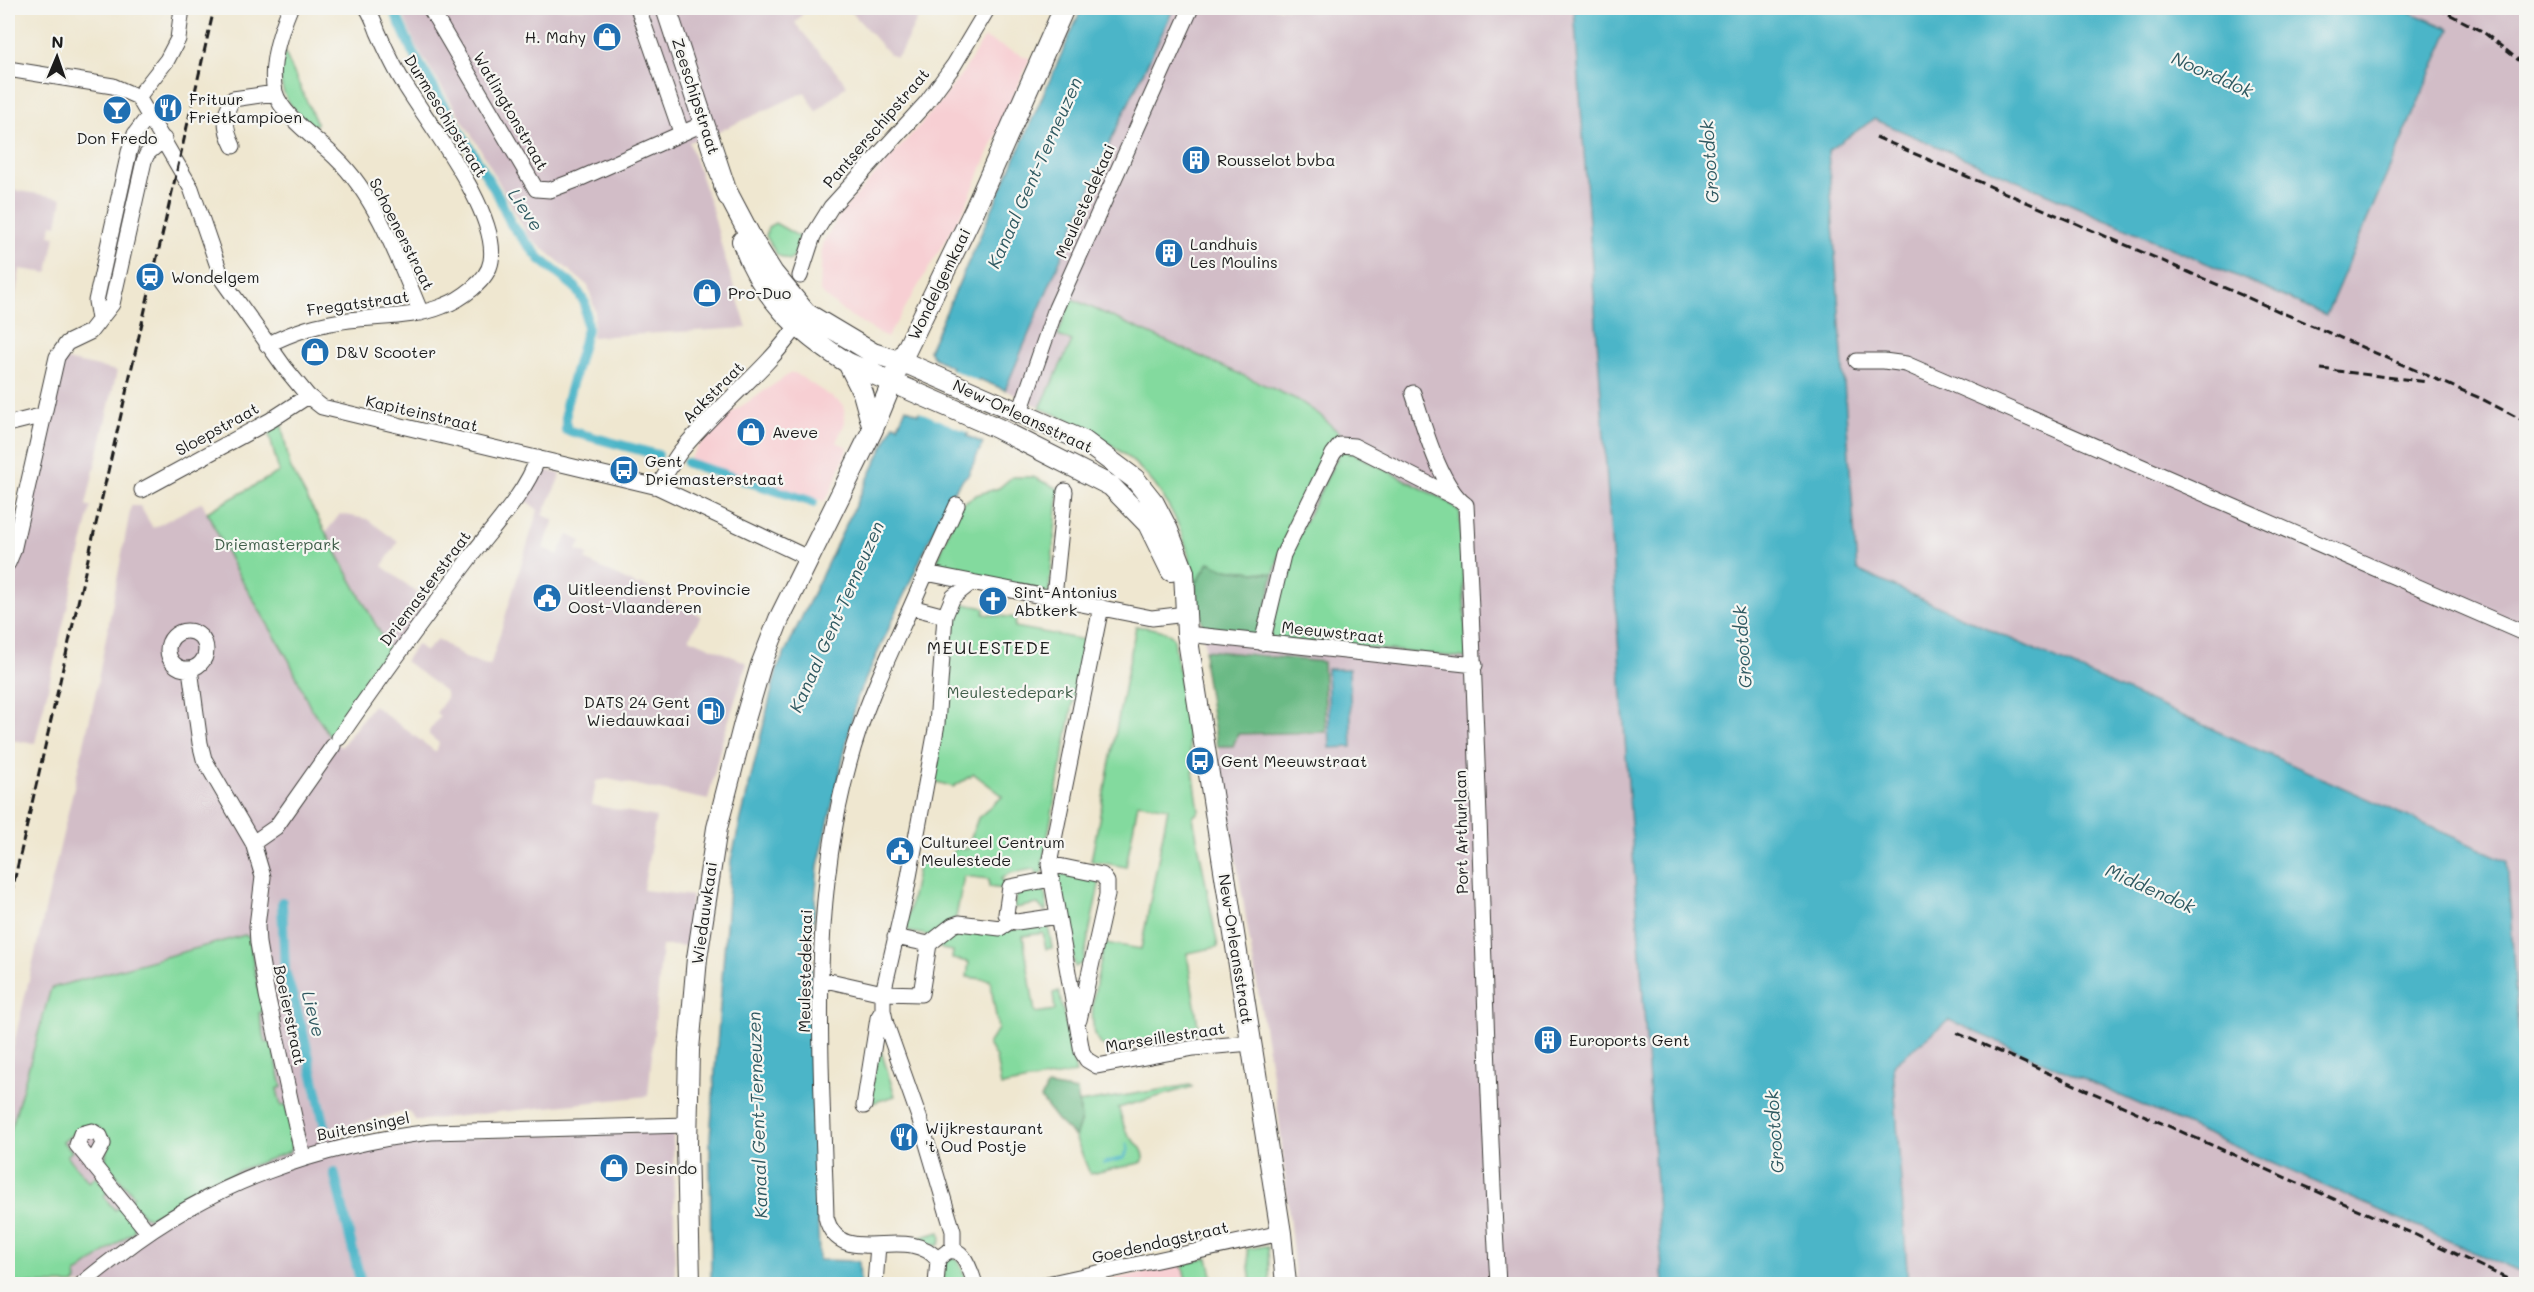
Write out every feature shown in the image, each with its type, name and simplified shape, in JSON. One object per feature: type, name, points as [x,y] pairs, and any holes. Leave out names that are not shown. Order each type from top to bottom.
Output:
[{"type":"main road","name":"Zeeschipstraat","points":[[666,8],[705,123],[736,226],[757,276],[772,300],[823,348],[892,384]]},
{"type":"main road","name":"Wondelgemkaai","points":[[810,559],[974,211],[1064,8]]},
{"type":"main road","name":"Zeeschipstraat","points":[[724,186],[773,273],[806,313],[873,353],[901,362]]},
{"type":"main road","name":"New-Orleansstraat","points":[[901,362],[1084,441],[1134,479],[1154,503],[1168,530],[1184,572],[1187,634],[1281,1233],[1286,1284]]},
{"type":"main road","points":[[848,363],[863,393],[873,429]]},
{"type":"main road","name":"New-Orleansstraat","points":[[892,384],[994,427],[1097,477],[1125,498],[1153,532],[1172,574],[1177,601],[1186,614]]},
{"type":"main road","name":"Wiedauwkaai","points":[[690,1284],[689,1050],[697,958],[717,828],[761,665],[779,619],[810,559]]},
{"type":"street","points":[[8,69],[113,86],[138,97],[158,73],[178,39],[182,8]]},
{"type":"street","points":[[232,146],[226,133],[225,123],[229,104],[233,99],[275,93],[273,76],[290,8]]},
{"type":"street","name":"Durmeschipstraat","points":[[367,8],[394,68],[461,170],[484,216],[492,252],[491,263],[486,273],[461,297],[421,313]]},
{"type":"street","name":"Watlingtonstraat","points":[[430,8],[537,189],[550,190],[579,179],[705,123]]},
{"type":"street","points":[[638,8],[681,132]]},
{"type":"street","name":"Pantserschipstraat","points":[[800,276],[813,236],[831,207],[926,103],[954,65],[988,8]]},
{"type":"street","name":"Meulestedekaai","points":[[1012,408],[1191,8]]},
{"type":"street","name":"Schoenerstraat","points":[[275,93],[288,115],[327,149],[354,179],[381,224],[421,313]]},
{"type":"street","name":"Kapiteinstraat","points":[[138,97],[192,188],[223,280],[267,345],[308,396],[322,407],[658,487],[810,559]]},
{"type":"street","points":[[99,319],[96,301],[129,152],[135,134],[150,114]]},
{"type":"street","points":[[8,563],[13,551],[57,357],[61,348],[90,332],[112,304],[144,161],[147,154],[164,139]]},
{"type":"street","name":"Fregatstraat","points":[[267,345],[298,330],[324,324],[421,313]]},
{"type":"street","name":"Aakstraat","points":[[658,487],[684,447],[749,382],[797,326]]},
{"type":"street","points":[[1857,361],[1906,364],[2526,634]]},
{"type":"street","name":"Port Arthurlaan","points":[[1413,393],[1430,446],[1458,499],[1466,505],[1475,665],[1482,953],[1498,1284]]},
{"type":"street","name":"Sloepstraat","points":[[142,490],[271,420],[308,396]]},
{"type":"street","points":[[8,424],[44,415]]},
{"type":"street","points":[[1262,643],[1283,555],[1333,454],[1340,445],[1354,446],[1458,499]]},
{"type":"street","name":"Driemasterstraat","points":[[254,843],[276,827],[409,639],[511,504],[531,474],[538,458]]},
{"type":"street","points":[[1054,597],[1065,491]]},
{"type":"street","points":[[957,505],[926,573],[1152,618],[1186,614]]},
{"type":"street","name":"Meulestedekaai","points":[[926,573],[864,715],[849,764],[829,859],[824,902],[821,979],[826,1217],[829,1228],[835,1238],[845,1244],[878,1248],[908,1244],[925,1247],[938,1260]]},
{"type":"street","points":[[953,1251],[953,1231],[920,1120],[886,1024],[883,993],[906,893],[937,724],[945,616],[953,597],[970,582]]},
{"type":"street","points":[[911,607],[945,616]]},
{"type":"street","name":"Marseillestraat","points":[[1101,607],[1050,872],[1082,1052],[1087,1060],[1097,1066],[1194,1048],[1251,1043]]},
{"type":"street","name":"Meeuwstraat","points":[[1187,634],[1475,665]]},
{"type":"street","name":"Boeierstraat","points":[[190,669],[204,759],[254,843],[263,877],[257,926],[262,966],[303,1157]]},
{"type":"street","name":"Marseillestraat","points":[[1011,921],[1006,914],[1010,887],[1050,872],[1102,875],[1107,882],[1107,895],[1078,1025]]},
{"type":"street","points":[[821,979],[883,993],[921,994],[929,944],[953,925],[959,923],[1000,928],[1011,921],[1058,916]]},
{"type":"street","points":[[895,937],[929,944]]},
{"type":"street","points":[[1069,975],[1081,977],[1090,974]]},
{"type":"street","points":[[864,1106],[878,1018],[883,1010]]},
{"type":"street","name":"Buitensingel","points":[[82,1284],[148,1232],[205,1200],[247,1179],[325,1151],[392,1137],[431,1132],[688,1125]]},
{"type":"street","points":[[92,1164],[148,1232]]},
{"type":"street","name":"Goedendagstraat","points":[[1047,1284],[1281,1233]]},
{"type":"street","points":[[876,1283],[878,1248]]},
{"type":"street","points":[[936,1284],[938,1260],[947,1252],[953,1251],[962,1253],[975,1284]]},
{"type":"shaded area","points":[[400,8],[807,8],[795,23],[847,85],[816,112],[805,92],[722,130],[689,142],[712,208],[747,328],[592,337],[595,311],[588,286],[528,236],[482,152],[416,46]]},
{"type":"shaded area","points":[[848,8],[923,8],[899,55],[895,57],[889,54]]},
{"type":"shaded area","points":[[1174,8],[1574,8],[1663,1284],[1296,1284],[1279,1117],[1204,665],[1205,646],[1187,544],[1176,517],[1157,487],[1135,460],[1106,439],[1005,390],[1111,140]]},
{"type":"shaded area","points":[[2400,8],[2526,8],[2526,1149],[2507,861],[1857,570],[1828,151],[1874,119],[2326,315],[2449,29]]},
{"type":"shaded area","points":[[984,38],[1030,59],[963,211],[887,338],[844,312],[820,292],[822,244],[843,210],[943,99]]},
{"type":"shaded area","points":[[8,189],[62,198],[57,225],[52,224],[50,235],[55,236],[48,273],[20,269],[8,341]]},
{"type":"shaded area","points":[[62,359],[117,371],[86,505],[91,507],[35,743],[8,740],[10,602],[8,576],[19,554]]},
{"type":"shaded area","points":[[791,373],[795,373],[844,405],[845,423],[836,442],[848,447],[831,491],[824,501],[689,460],[698,446],[731,413]]},
{"type":"shaded area","points":[[545,470],[561,474],[543,515],[554,520],[543,548],[558,555],[568,535],[581,541],[577,550],[588,555],[585,560],[638,586],[640,584],[666,595],[665,599],[701,616],[689,638],[747,663],[721,745],[708,800],[608,779],[596,781],[592,805],[656,817],[643,890],[692,896],[687,946],[662,946],[648,1096],[416,1121],[409,1111],[342,1127],[341,1151],[416,1140],[673,1130],[675,1284],[8,1284],[8,1069],[94,701],[131,506],[140,506],[153,528],[202,502],[235,569],[289,661],[309,705],[332,739],[341,747],[373,705],[436,752],[439,743],[429,735],[429,731],[440,716],[436,713],[446,699],[446,692],[405,661],[417,644],[425,652],[438,639],[465,658],[490,666],[538,510],[524,499]]},
{"type":"shaded area","points":[[340,514],[367,519],[398,542],[382,566],[430,602],[391,653],[326,532]]},
{"type":"shaded area","points":[[1949,1020],[2526,1275],[2526,1284],[1908,1284],[1893,1065]]},
{"type":"shaded area","points":[[1182,1264],[1187,1284],[1083,1284],[1122,1277]]},
{"type":"green space","points":[[284,51],[317,124],[312,126],[302,118],[284,94],[281,64]]},
{"type":"green space","points":[[775,223],[800,237],[795,255],[789,260],[777,255],[766,236],[768,227]]},
{"type":"green space","points":[[1070,298],[1298,400],[1320,415],[1339,433],[1279,555],[1274,574],[1224,569],[1209,563],[1195,585],[1177,521],[1162,495],[1145,473],[1100,437],[1040,408],[1072,341],[1058,336]]},
{"type":"green space","name":"Driemasterpark","points":[[281,422],[290,467],[391,653],[332,739],[309,705],[289,660],[235,569],[207,512],[279,472],[268,430]]},
{"type":"green space","points":[[1349,451],[1448,502],[1460,512],[1467,658],[1270,638],[1289,554],[1340,452]]},
{"type":"green space","points":[[1012,477],[1033,477],[1059,489],[1049,593],[934,570],[958,506],[976,495],[999,488]]},
{"type":"green space","points":[[1209,562],[1224,569],[1274,574],[1259,637],[1203,629],[1195,585]]},
{"type":"green space","name":"Meulestedepark","points":[[954,602],[985,608],[984,614],[1016,618],[1015,627],[1085,640],[1043,862],[1044,871],[1038,874],[1034,869],[1010,873],[1001,879],[1006,884],[1003,889],[989,887],[989,879],[964,876],[956,917],[932,936],[909,932],[906,926],[920,857],[946,863],[956,848],[967,849],[978,818],[1003,796],[974,774],[953,787],[934,781]]},
{"type":"green space","points":[[1136,626],[1162,631],[1174,639],[1199,811],[1193,817],[1218,947],[1187,953],[1199,1032],[1104,1047],[1097,1039],[1092,1013],[1105,943],[1141,949],[1168,808],[1138,803],[1126,867],[1091,861]]},
{"type":"green space","points":[[1205,650],[1323,662],[1326,732],[1238,734],[1233,746],[1217,746],[1204,665]]},
{"type":"green space","points":[[1055,873],[1097,878],[1099,885],[1083,963],[1075,967]]},
{"type":"green space","points":[[1042,888],[1045,890],[1047,909],[1045,912],[1038,904],[1014,908],[1017,892]]},
{"type":"green space","points":[[960,925],[996,931],[1048,925],[1052,948],[1046,949],[1043,933],[1023,936],[1035,1013],[1055,1010],[1053,993],[1059,991],[1076,1073],[1001,1086],[996,1058],[988,1044],[998,1029],[990,980],[967,977],[969,962],[952,959],[953,951],[942,949],[937,945]]},
{"type":"green space","points":[[245,935],[250,938],[264,1011],[259,1013],[266,1043],[272,1042],[282,1087],[277,1089],[281,1106],[286,1105],[294,1144],[289,1152],[240,1170],[150,1218],[145,1217],[130,1200],[134,1196],[106,1163],[106,1153],[111,1140],[99,1128],[88,1126],[82,1128],[63,1142],[72,1151],[67,1156],[89,1182],[96,1176],[108,1192],[103,1196],[115,1210],[120,1207],[134,1224],[134,1231],[76,1274],[77,1281],[74,1284],[8,1284],[8,1140],[51,988]]},
{"type":"green space","points":[[879,1044],[895,1096],[869,1104]]},
{"type":"green space","points":[[1190,1085],[1192,1087],[1118,1108],[1128,1135],[1140,1147],[1144,1159],[1140,1163],[1090,1174],[1075,1137],[1081,1120],[1079,1103]]},
{"type":"green space","points":[[1047,1086],[1077,1091],[1081,1120],[1075,1137],[1057,1120],[1041,1099]]},
{"type":"green space","points":[[940,1232],[941,1241],[938,1246],[914,1239]]},
{"type":"green space","points":[[1268,1247],[1270,1284],[1251,1284],[1247,1249]]},
{"type":"green space","points":[[949,1257],[958,1259],[968,1284],[943,1284],[945,1260]]},
{"type":"green space","points":[[1208,1258],[1214,1284],[1187,1284],[1182,1264]]},
{"type":"water","name":"Kanaal Gent-Terneuzen","points":[[1082,8],[1174,8],[1111,140],[1005,390],[979,379],[959,424],[970,429],[967,436],[983,443],[968,475],[949,497],[857,698],[818,866],[811,951],[819,1260],[859,1261],[860,1284],[711,1284],[710,1138],[731,860],[777,669],[894,424],[898,426],[906,408],[918,414],[921,408],[931,412],[952,367],[934,358],[929,350]]},
{"type":"water","points":[[1574,8],[2400,8],[2450,29],[2326,315],[1874,119],[1828,151],[1857,570],[2507,861],[2526,1149],[2526,1275],[1949,1020],[1893,1065],[1908,1284],[1663,1284]]},
{"type":"water","points":[[1327,669],[1349,669],[1352,747],[1330,748]]},
{"type":"pier","points":[[939,364],[981,382],[963,423],[972,428],[971,434],[918,411],[921,405],[929,408],[948,368]]},
{"type":"waterway","name":"Lieve","points":[[393,8],[413,53],[499,197],[511,224],[540,259],[575,287],[585,303],[587,329],[566,405],[566,430],[658,455]]},
{"type":"waterway","points":[[687,463],[813,502]]},
{"type":"waterway","name":"Lieve","points":[[282,902],[285,971],[302,1028],[326,1131]]},
{"type":"waterway","points":[[1104,1163],[1124,1158],[1128,1150],[1127,1144]]},
{"type":"waterway","name":"Lieve","points":[[334,1172],[361,1284]]},
{"type":"railway","points":[[2437,8],[2482,31],[2526,66]]},
{"type":"railway","points":[[8,908],[213,13]]},
{"type":"railway","points":[[1876,137],[2482,399],[2526,422]]},
{"type":"railway","points":[[2321,369],[2428,382]]},
{"type":"railway","points":[[1957,1033],[2416,1235],[2518,1284]]},
{"type":"place","name":"H. Mahy","points":[[607,37]]},
{"type":"place","name":"Frituur Frietkampioen","points":[[168,108]]},
{"type":"place","name":"Don Fredo","points":[[117,110]]},
{"type":"place","name":"Rousselot bvba","points":[[1196,160]]},
{"type":"place","name":"Landhuis Les Moulins","points":[[1169,253]]},
{"type":"place","name":"Wondelgem","points":[[150,277]]},
{"type":"place","name":"Pro-Duo","points":[[707,293]]},
{"type":"place","name":"D&V Scooter","points":[[315,352]]},
{"type":"place","name":"Aveve","points":[[751,432]]},
{"type":"place","name":"Gent Driemasterstraat","points":[[624,470]]},
{"type":"place","name":"Uitleendienst Provincie Oost-Vlaanderen","points":[[547,598]]},
{"type":"place","name":"Sint-Antonius Abtkerk","points":[[993,601]]},
{"type":"place","name":"DATS 24 Gent Wiedauwkaai","points":[[711,711]]},
{"type":"place","name":"Gent Meeuwstraat","points":[[1200,761]]},
{"type":"place","name":"Cultureel Centrum Meulestede","points":[[900,851]]},
{"type":"place","name":"Euroports Gent","points":[[1548,1040]]},
{"type":"place","name":"Wijkrestaurant 't Oud Postje","points":[[904,1137]]},
{"type":"place","name":"Desindo","points":[[614,1168]]},
{"type":"district","name":"MEULESTEDE","points":[[989,648]]},
{"type":"water label","name":"Noorddok","points":[[2212,75]]},
{"type":"water label","name":"Grootdok","points":[[1710,162]]},
{"type":"water label","name":"Grootdok","points":[[1743,647]]},
{"type":"water label","name":"Middendok","points":[[2150,889]]},
{"type":"water label","name":"Grootdok","points":[[1775,1132]]}]
